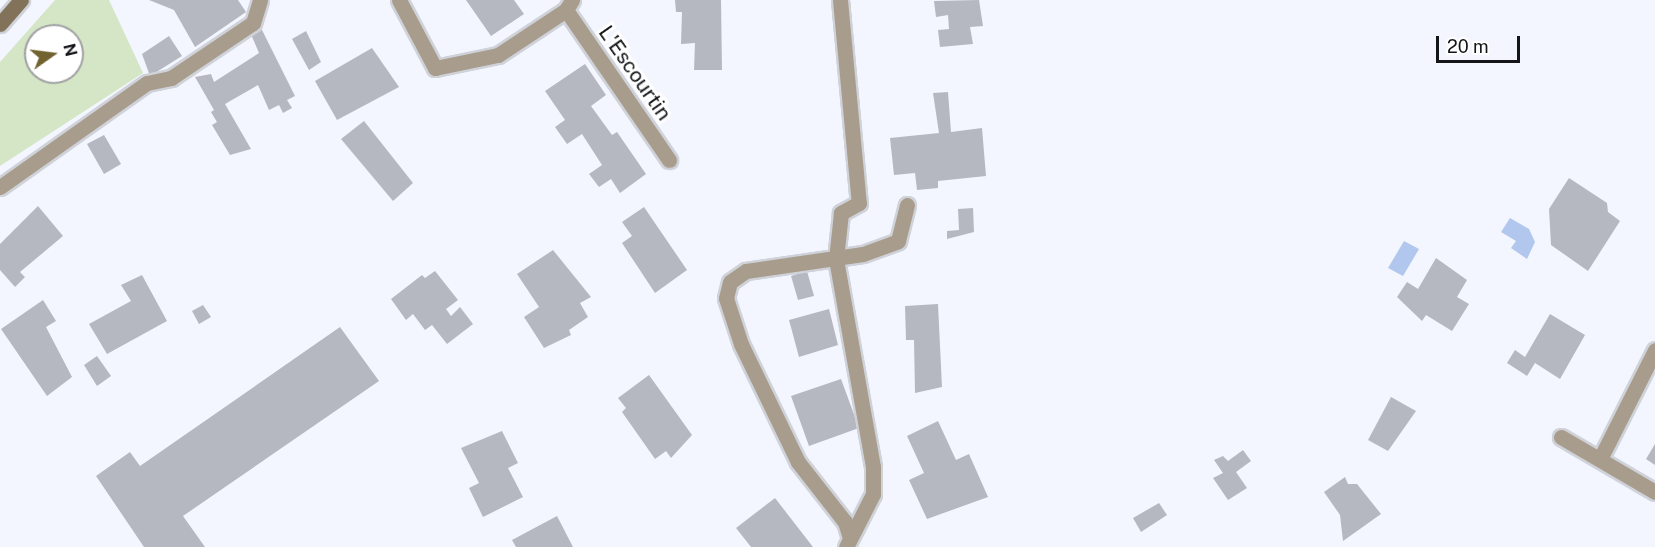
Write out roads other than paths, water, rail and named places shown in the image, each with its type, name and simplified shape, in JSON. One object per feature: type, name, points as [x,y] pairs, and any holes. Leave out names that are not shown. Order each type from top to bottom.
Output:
[{"type":"main road","points":[[0,24],[21,0]]},
{"type":"street","points":[[0,187],[147,83],[171,78],[253,23],[260,0]]},
{"type":"street","name":"L'Escourtin","points":[[399,0],[435,68],[498,55],[569,5],[669,160]]},
{"type":"street","points":[[840,0],[859,203],[841,213],[836,259],[873,468],[873,494],[848,543]]},
{"type":"street","points":[[848,543],[845,522],[798,462],[741,344],[726,298],[730,282],[746,271],[836,259],[898,242],[908,205]]},
{"type":"street","points":[[1600,459],[1655,350]]},
{"type":"street","points":[[1561,436],[1655,492]]},
{"type":"water","points":[[1510,218],[1529,229],[1535,242],[1527,259],[1511,248],[1516,241],[1501,232]]},
{"type":"water","points":[[1404,241],[1419,249],[1403,276],[1388,268]]}]
